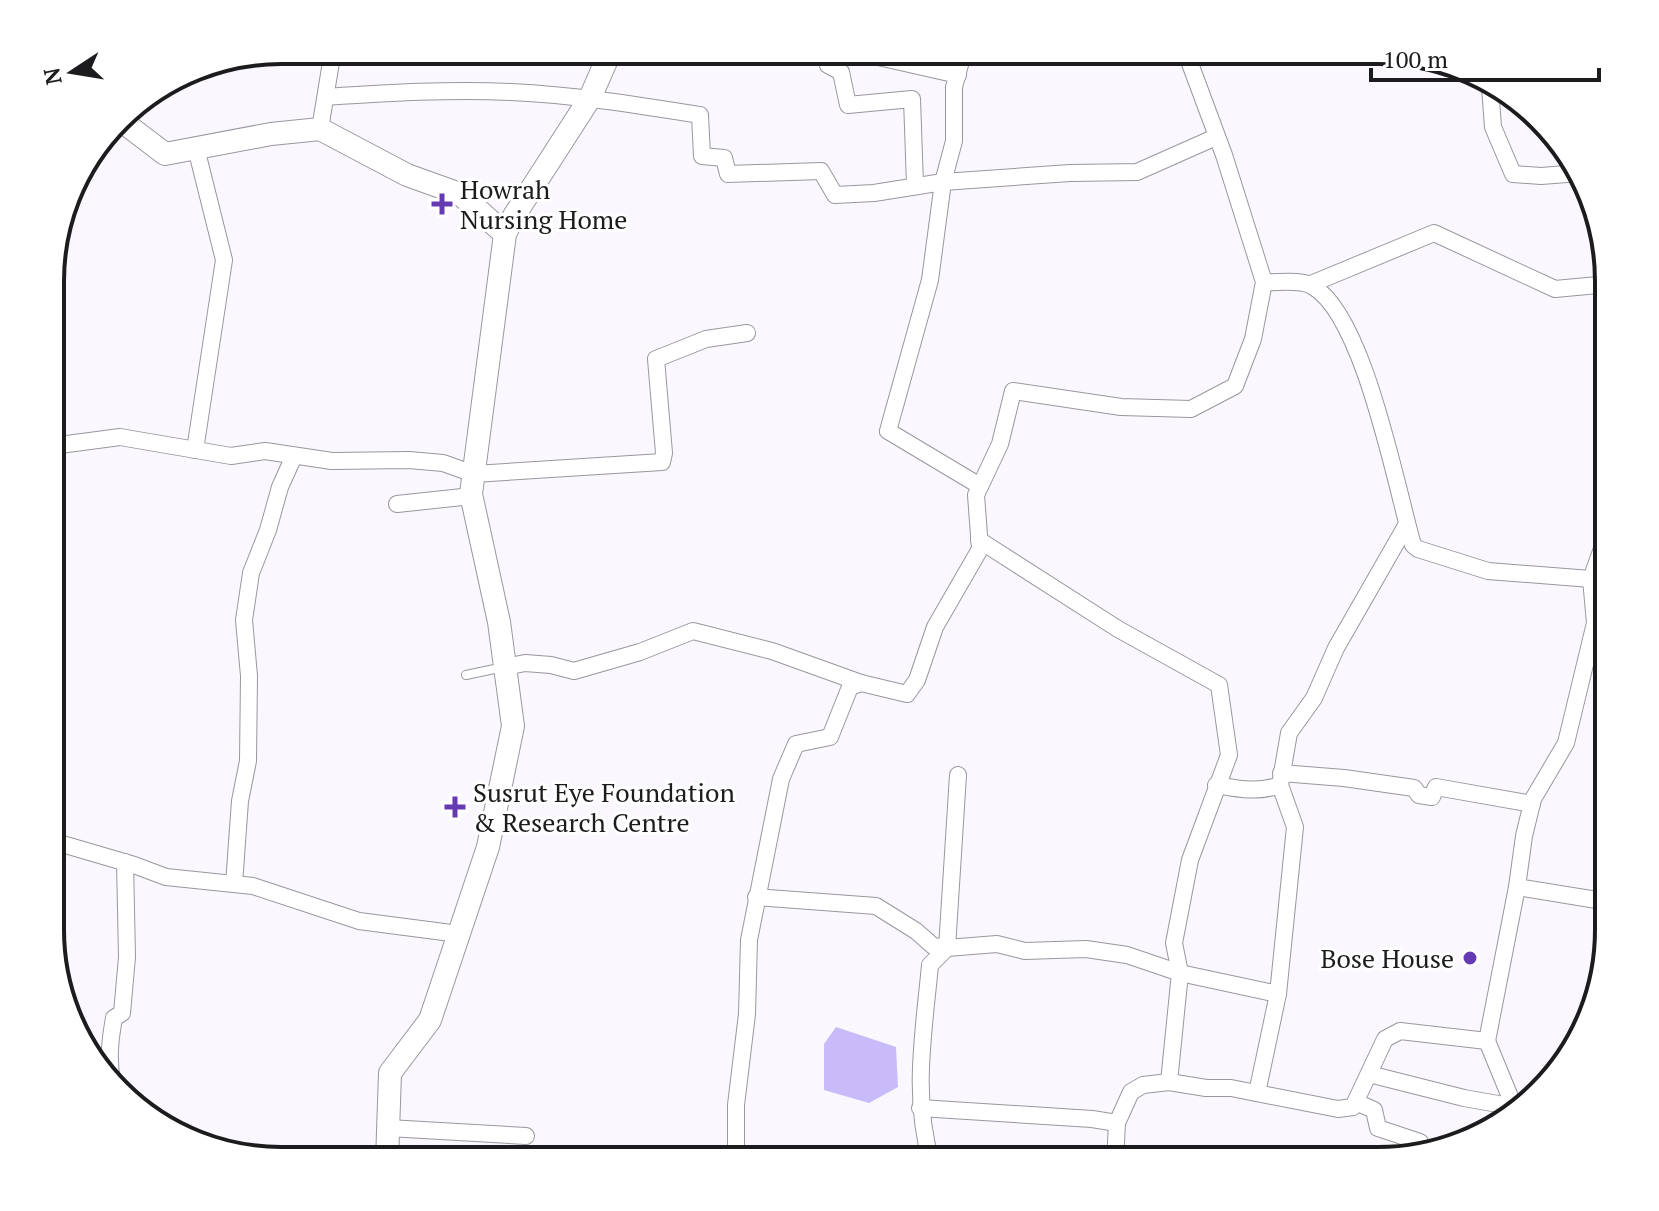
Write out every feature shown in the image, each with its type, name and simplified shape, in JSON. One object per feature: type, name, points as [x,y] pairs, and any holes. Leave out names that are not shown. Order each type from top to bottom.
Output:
[{"type":"main road","points":[[387,1147],[390,1073],[430,1020],[488,847],[513,726],[499,622],[473,485],[505,234],[590,98],[605,64]]},
{"type":"main road","points":[[129,127],[165,154],[271,134],[320,129],[407,175],[460,194],[505,234]]},
{"type":"street","points":[[320,129],[331,64]]},
{"type":"street","points":[[828,64],[841,72],[848,105],[912,99],[915,185]]},
{"type":"street","points":[[909,64],[958,75]]},
{"type":"street","points":[[962,64],[954,87],[954,141],[943,182],[930,280],[888,431],[980,486]]},
{"type":"street","points":[[505,667],[525,663],[574,671],[640,652],[693,631],[772,651],[861,683],[907,694],[917,680],[935,627],[980,549],[976,495],[1000,444],[1013,391],[1121,407],[1191,409],[1235,386],[1253,339],[1264,282],[1246,219],[1191,64]]},
{"type":"street","points":[[326,97],[436,91],[510,92],[590,98],[700,115],[702,156],[724,158],[728,174],[821,171],[835,195],[874,193],[943,182],[1070,173],[1137,172],[1216,137]]},
{"type":"street","points":[[1491,96],[1493,127],[1513,174],[1567,174]]},
{"type":"street","points":[[195,450],[224,260],[196,148]]},
{"type":"street","points":[[1264,282],[1311,284],[1434,233],[1555,289],[1595,285]]},
{"type":"street","points":[[1311,284],[1334,305],[1364,367],[1413,545],[1488,571],[1591,579]]},
{"type":"street","points":[[397,504],[473,485],[662,462],[664,453],[656,359],[706,339],[747,333]]},
{"type":"street","points":[[64,444],[120,437],[231,456],[265,451],[332,461],[443,463],[473,485]]},
{"type":"street","points":[[234,884],[240,801],[248,761],[249,676],[244,620],[251,573],[280,487],[294,456]]},
{"type":"street","points":[[1257,1093],[1278,994],[1295,827],[1281,779],[1289,733],[1314,698],[1336,648],[1407,524]]},
{"type":"street","points":[[979,540],[1118,629],[1219,685],[1229,755],[1190,860],[1174,943],[1180,973],[1169,1082]]},
{"type":"street","points":[[1595,568],[1591,579],[1595,595]]},
{"type":"street","points":[[1512,1100],[1487,1041],[1524,836],[1532,804],[1566,743],[1595,647]]},
{"type":"street","points":[[736,1147],[736,1105],[747,1014],[749,940],[781,779],[796,744],[830,737],[850,687],[861,683]]},
{"type":"street","points":[[928,1147],[920,1108],[930,965],[947,948],[958,775]]},
{"type":"street","points":[[1216,785],[1267,790],[1281,779],[1387,783],[1414,788],[1419,795],[1432,797],[1436,787],[1532,804]]},
{"type":"street","points":[[64,844],[166,877],[253,886],[359,921],[459,934]]},
{"type":"street","points":[[108,1060],[114,1018],[122,1013],[127,957],[125,862]]},
{"type":"street","points":[[1517,887],[1595,900]]},
{"type":"street","points":[[756,897],[876,906],[916,931],[933,946],[947,948],[997,944],[1025,951],[1086,949],[1127,955],[1180,973],[1278,994]]},
{"type":"street","points":[[1116,1147],[1117,1123],[1131,1092],[1143,1085],[1169,1082],[1257,1093],[1338,1109],[1353,1107],[1385,1039],[1400,1031],[1487,1041]]},
{"type":"street","points":[[1369,1074],[1504,1106]]},
{"type":"street","points":[[1356,1102],[1374,1110],[1378,1128],[1420,1142]]},
{"type":"street","points":[[920,1108],[1117,1123]]},
{"type":"street","points":[[388,1128],[526,1136]]},
{"type":"lane","points":[[466,675],[505,667]]},
{"type":"shaded area","points":[[836,1027],[896,1047],[898,1087],[869,1103],[824,1090],[824,1044]]},
{"type":"place","name":"Howrah Nursing Home","points":[[442,204]]},
{"type":"place","name":"Susrut Eye Foundation & Research Centre","points":[[455,807]]},
{"type":"place","name":"Bose House","points":[[1470,958]]}]
